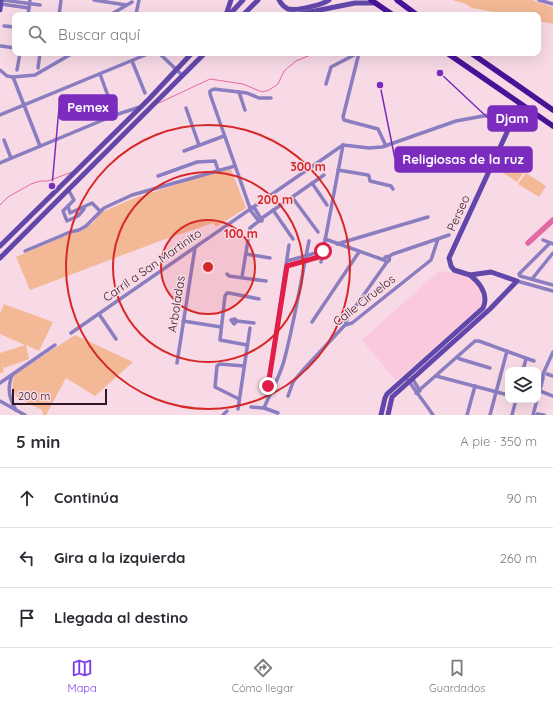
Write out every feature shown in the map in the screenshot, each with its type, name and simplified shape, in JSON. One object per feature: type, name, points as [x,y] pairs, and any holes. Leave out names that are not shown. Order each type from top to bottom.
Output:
[{"type":"main road","points":[[228,12],[231,0]]},
{"type":"main road","points":[[230,12],[243,0]]},
{"type":"main road","points":[[246,12],[258,0]]},
{"type":"main road","points":[[279,0],[285,7],[292,9],[321,4],[329,0]]},
{"type":"main road","points":[[397,0],[402,2],[414,12]]},
{"type":"main road","points":[[0,10],[2,1]]},
{"type":"main road","points":[[310,12],[354,3],[373,1],[389,12]]},
{"type":"main road","points":[[0,246],[189,56]]},
{"type":"main road","points":[[0,258],[202,56]]},
{"type":"main road","points":[[450,56],[553,126]]},
{"type":"main road","points":[[475,56],[553,110]]},
{"type":"main road","name":"Perseo","points":[[470,275],[454,270],[451,266],[449,258],[520,104]]},
{"type":"main road","points":[[381,415],[387,394],[409,378],[490,309],[517,281],[491,272],[470,275]]},
{"type":"main road","points":[[388,415],[392,397],[409,378],[483,308],[485,304],[483,290],[478,282],[470,275]]},
{"type":"street","points":[[59,12],[61,0]]},
{"type":"street","points":[[94,0],[126,5]]},
{"type":"street","points":[[137,12],[139,0]]},
{"type":"street","points":[[539,0],[553,4]]},
{"type":"street","points":[[2,1],[30,2],[40,4]]},
{"type":"street","points":[[2,1],[29,8]]},
{"type":"street","points":[[28,12],[30,2]]},
{"type":"street","points":[[115,12],[132,2]]},
{"type":"street","points":[[4,26],[12,27]]},
{"type":"street","points":[[0,46],[12,48]]},
{"type":"street","points":[[17,70],[19,56]]},
{"type":"street","points":[[38,68],[40,56]]},
{"type":"street","points":[[0,75],[13,77],[35,75],[68,56]]},
{"type":"street","points":[[0,115],[143,56]]},
{"type":"street","points":[[162,56],[182,75]]},
{"type":"street","points":[[326,84],[331,67],[353,56]]},
{"type":"street","points":[[358,56],[343,117],[344,120],[378,129],[386,146]]},
{"type":"street","points":[[132,61],[145,93]]},
{"type":"street","points":[[0,70],[7,76]]},
{"type":"street","points":[[100,74],[115,115]]},
{"type":"street","points":[[13,77],[40,146]]},
{"type":"street","points":[[260,219],[251,211],[251,207],[224,136],[210,91],[214,89],[247,93],[259,98],[271,98]]},
{"type":"street","points":[[239,92],[246,110]]},
{"type":"street","points":[[0,163],[115,115],[141,106]]},
{"type":"street","points":[[186,108],[199,145]]},
{"type":"street","points":[[321,262],[343,145],[376,148],[386,146],[456,121],[516,110]]},
{"type":"street","points":[[184,151],[224,136]]},
{"type":"street","points":[[4,140],[12,158]]},
{"type":"street","name":"Carril a San Martinito","points":[[71,332],[343,145]]},
{"type":"street","points":[[158,176],[198,162],[215,161],[218,170]]},
{"type":"street","points":[[25,251],[70,232],[80,230],[86,226],[100,211],[132,196],[235,166]]},
{"type":"street","points":[[338,170],[368,175],[370,181],[392,186],[393,189]]},
{"type":"street","points":[[242,277],[250,228],[260,219],[324,175]]},
{"type":"street","points":[[312,183],[327,205]]},
{"type":"street","points":[[68,189],[74,200],[63,212],[67,221],[78,216],[84,207]]},
{"type":"street","points":[[292,197],[318,232]]},
{"type":"street","points":[[68,206],[70,213],[92,204],[100,211]]},
{"type":"street","points":[[273,210],[293,239]]},
{"type":"street","points":[[336,244],[428,217]]},
{"type":"street","points":[[345,326],[348,317],[385,261],[384,257],[388,257],[449,235]]},
{"type":"street","name":"Calle Ciruelos","points":[[288,396],[293,382],[345,326],[352,323],[431,260],[438,240]]},
{"type":"street","points":[[543,240],[552,244],[519,274],[520,276],[553,285]]},
{"type":"street","points":[[264,408],[270,392],[274,388],[285,358],[309,241]]},
{"type":"street","points":[[325,241],[385,261]]},
{"type":"street","points":[[270,392],[268,386],[289,246]]},
{"type":"street","name":"Arboladas","points":[[177,363],[195,248]]},
{"type":"street","points":[[287,261],[323,251]]},
{"type":"street","points":[[312,322],[359,252]]},
{"type":"street","points":[[532,279],[553,253]]},
{"type":"street","points":[[246,254],[270,258]]},
{"type":"street","points":[[287,266],[322,256]]},
{"type":"street","points":[[227,274],[229,276],[266,281]]},
{"type":"street","points":[[517,281],[553,291]]},
{"type":"street","points":[[247,345],[220,340],[227,293],[259,299]]},
{"type":"street","points":[[99,314],[116,340]]},
{"type":"street","points":[[222,320],[231,321],[234,318],[237,321],[254,323]]},
{"type":"street","points":[[183,322],[221,327]]},
{"type":"street","points":[[238,409],[250,328]]},
{"type":"street","points":[[416,393],[477,341],[534,362]]},
{"type":"street","points":[[0,383],[55,345]]},
{"type":"street","points":[[490,415],[506,351]]},
{"type":"street","points":[[541,388],[544,378],[543,374],[553,352]]},
{"type":"street","points":[[457,357],[490,368]]},
{"type":"street","points":[[524,367],[526,358]]},
{"type":"street","points":[[239,399],[214,387],[216,366],[220,364],[244,366]]},
{"type":"street","points":[[544,378],[547,374],[546,369]]},
{"type":"street","points":[[12,374],[8,391],[16,410]]},
{"type":"street","points":[[547,374],[553,376]]},
{"type":"street","points":[[436,376],[505,394]]},
{"type":"street","points":[[409,378],[420,390],[422,398]]},
{"type":"street","points":[[409,378],[416,393],[422,398],[433,415]]},
{"type":"street","points":[[467,415],[475,386]]},
{"type":"street","points":[[541,391],[553,396]]},
{"type":"street","points":[[0,401],[25,415]]},
{"type":"street","points":[[512,415],[515,403]]},
{"type":"street","points":[[537,403],[535,413],[544,415]]},
{"type":"street","points":[[251,407],[264,408],[278,413]]},
{"type":"street","points":[[223,415],[227,412]]},
{"type":"shaded area","points":[[452,0],[532,0],[553,7],[553,24],[541,22],[541,12],[494,12],[472,8],[466,4]]},
{"type":"shaded area","points":[[504,158],[524,172],[517,182],[496,168]]},
{"type":"shaded area","points":[[231,169],[246,208],[216,227],[213,223],[160,241],[30,290],[16,257],[64,236],[81,231],[94,222],[100,213],[132,199],[203,176]]},
{"type":"shaded area","points":[[526,173],[546,186],[539,197],[518,184]]},
{"type":"shaded area","points":[[439,271],[459,273],[474,281],[481,291],[482,302],[480,307],[396,381],[362,340]]},
{"type":"shaded area","points":[[4,304],[53,322],[39,351],[26,345],[29,359],[4,368],[2,362],[4,372],[0,373],[0,353],[25,345],[0,334],[0,314]]},
{"type":"shaded area","points":[[75,335],[133,362],[95,396],[66,378],[46,415],[43,415],[42,410],[19,400],[12,389],[14,375]]},
{"type":"waterway","points":[[159,103],[210,79],[243,84],[262,92],[269,90],[278,84],[284,71],[296,61],[308,56]]},
{"type":"waterway","points":[[0,205],[8,197],[31,184],[40,181],[48,181],[72,172]]},
{"type":"waterway","points":[[528,243],[553,220]]},
{"type":"place","name":"Djam","points":[[440,73]]},
{"type":"place","name":"Religiosas de la ruz","points":[[380,85]]},
{"type":"place","name":"Pemex","points":[[52,186]]},
{"type":"route","points":[[268,386],[287,266],[322,256],[323,251]]}]
